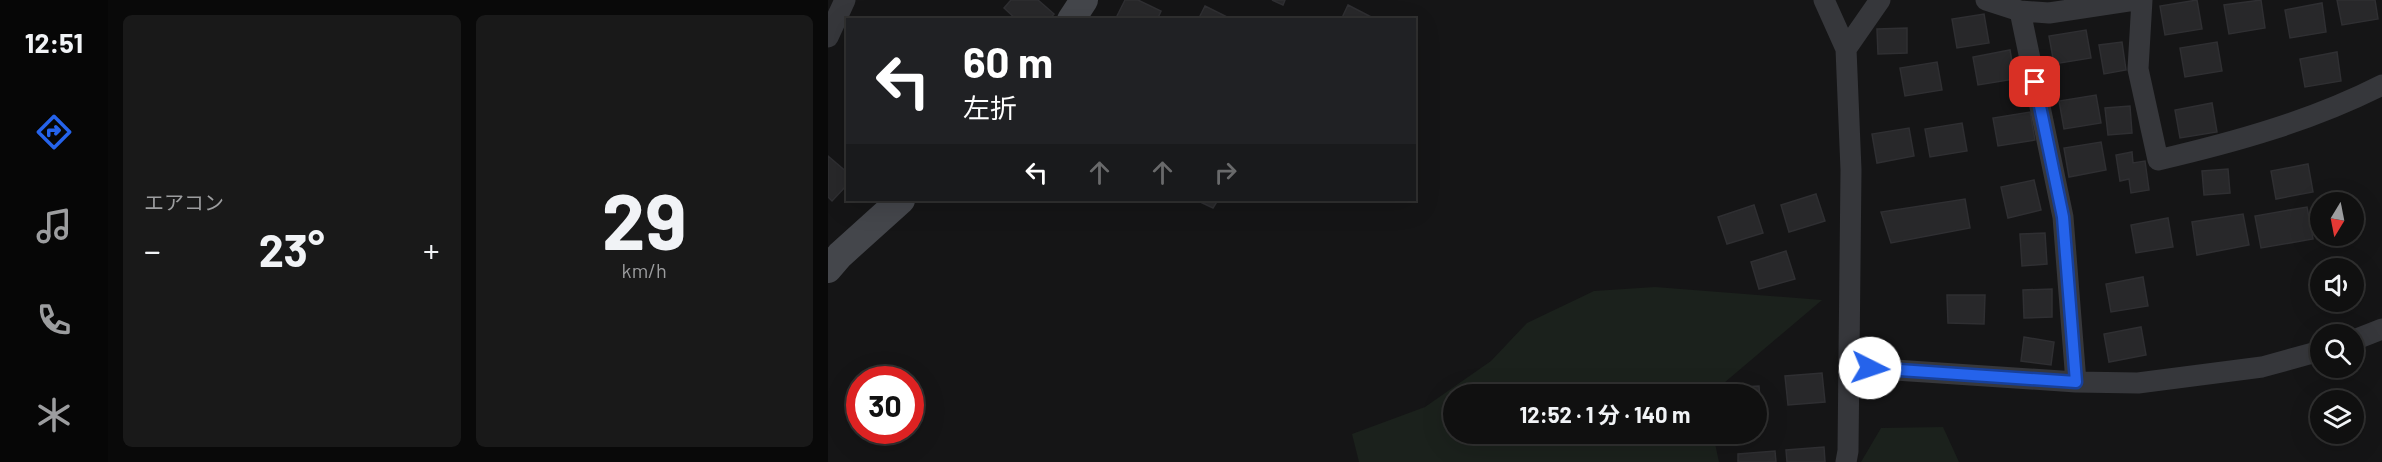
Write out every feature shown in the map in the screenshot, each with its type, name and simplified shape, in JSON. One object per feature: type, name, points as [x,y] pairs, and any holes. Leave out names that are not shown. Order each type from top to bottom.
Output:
[{"type":"main road","points":[[1072,18],[1084,0]]},
{"type":"main road","points":[[828,269],[840,255],[900,201]]},
{"type":"street","points":[[828,37],[845,0]]},
{"type":"street","points":[[1824,0],[1846,49],[1851,170],[1850,367],[1846,462]]},
{"type":"street","points":[[1846,49],[1880,0]]},
{"type":"street","points":[[1986,0],[2020,11],[2049,13],[2135,0]]},
{"type":"street","points":[[2142,0],[2138,69],[2158,160],[2248,138],[2356,99],[2382,85]]},
{"type":"street","points":[[2020,11],[2063,217],[2076,382]]},
{"type":"street","points":[[2364,336],[2382,329]]},
{"type":"street","points":[[1850,367],[2076,382],[2138,383],[2262,367],[2310,354]]},
{"type":"shaded area","points":[[1655,287],[1822,300],[1723,384],[1458,384],[1491,361],[1527,323],[1594,291]]},
{"type":"shaded area","points":[[1443,394],[1443,444],[1715,444],[1719,462],[1359,462],[1352,434],[1425,407]]},
{"type":"shaded area","points":[[1943,427],[1959,462],[1861,462],[1881,428]]},
{"type":"building","points":[[1011,0],[1038,0],[1054,14],[1051,18],[1015,18],[1004,8]]},
{"type":"building","points":[[1125,0],[1138,0],[1161,11],[1158,18],[1116,18]]},
{"type":"building","points":[[1272,0],[1285,0],[1283,5]]},
{"type":"building","points":[[2197,0],[2202,29],[2165,35],[2160,6]]},
{"type":"building","points":[[2261,0],[2265,28],[2229,34],[2224,5]]},
{"type":"building","points":[[2337,0],[2375,0],[2378,19],[2342,25]]},
{"type":"building","points":[[2322,3],[2326,32],[2290,38],[2285,10]]},
{"type":"building","points":[[1348,5],[1373,18],[1342,18]]},
{"type":"building","points":[[1205,6],[1229,18],[1199,18]]},
{"type":"building","points":[[1984,14],[1989,43],[1957,48],[1952,19]]},
{"type":"building","points":[[1907,28],[1907,53],[1878,54],[1877,29]]},
{"type":"building","points":[[2086,30],[2091,58],[2054,64],[2049,36]]},
{"type":"building","points":[[2122,42],[2126,70],[2104,74],[2099,45]]},
{"type":"building","points":[[2217,42],[2222,71],[2185,77],[2180,48]]},
{"type":"building","points":[[2010,50],[2015,79],[1978,85],[1973,57]]},
{"type":"building","points":[[2337,52],[2341,81],[2305,87],[2300,59]]},
{"type":"building","points":[[1937,62],[1942,90],[1905,96],[1900,68]]},
{"type":"building","points":[[2096,95],[2101,123],[2064,129],[2059,101]]},
{"type":"building","points":[[2212,103],[2217,132],[2180,138],[2175,110]]},
{"type":"building","points":[[2130,106],[2132,133],[2108,135],[2105,108]]},
{"type":"building","points":[[2030,112],[2035,140],[1998,146],[1993,118]]},
{"type":"building","points":[[1962,123],[1967,151],[1930,157],[1925,129]]},
{"type":"building","points":[[1909,128],[1914,156],[1877,163],[1872,134]]},
{"type":"building","points":[[2101,142],[2106,170],[2069,177],[2064,148]]},
{"type":"building","points":[[2132,152],[2133,163],[2145,161],[2149,190],[2131,193],[2129,179],[2120,181],[2116,155]]},
{"type":"building","points":[[828,156],[846,171],[846,186],[832,201],[828,197]]},
{"type":"building","points":[[2308,164],[2313,192],[2276,199],[2271,171]]},
{"type":"building","points":[[2228,169],[2230,193],[2204,195],[2202,171]]},
{"type":"building","points":[[2034,180],[2041,210],[2008,218],[2001,187]]},
{"type":"building","points":[[1816,194],[1825,221],[1789,232],[1781,205]]},
{"type":"building","points":[[1965,199],[1970,228],[1891,243],[1881,212]]},
{"type":"building","points":[[1198,201],[1217,201],[1213,208]]},
{"type":"building","points":[[1754,205],[1763,233],[1727,244],[1718,217]]},
{"type":"building","points":[[2307,207],[2310,240],[2261,248],[2255,216]]},
{"type":"building","points":[[2243,214],[2249,245],[2197,255],[2192,222]]},
{"type":"building","points":[[2168,218],[2173,247],[2136,253],[2131,225]]},
{"type":"building","points":[[2045,233],[2047,264],[2022,266],[2020,234]]},
{"type":"building","points":[[1786,251],[1795,279],[1759,289],[1751,262]]},
{"type":"building","points":[[2143,277],[2148,306],[2111,312],[2106,284]]},
{"type":"building","points":[[2052,289],[2052,317],[2024,318],[2023,290]]},
{"type":"building","points":[[1947,295],[1985,295],[1984,324],[1948,323]]},
{"type":"building","points":[[2141,327],[2146,355],[2109,362],[2104,334]]},
{"type":"building","points":[[2024,337],[2054,342],[2051,365],[2021,361]]},
{"type":"building","points":[[1822,373],[1825,402],[1788,405],[1785,376]]},
{"type":"building","points":[[1824,447],[1825,462],[1787,462],[1786,450]]},
{"type":"building","points":[[1775,451],[1776,462],[1738,462],[1738,454]]},
{"type":"route","points":[[1870,368],[2076,382],[2063,217],[2035,82]]}]
